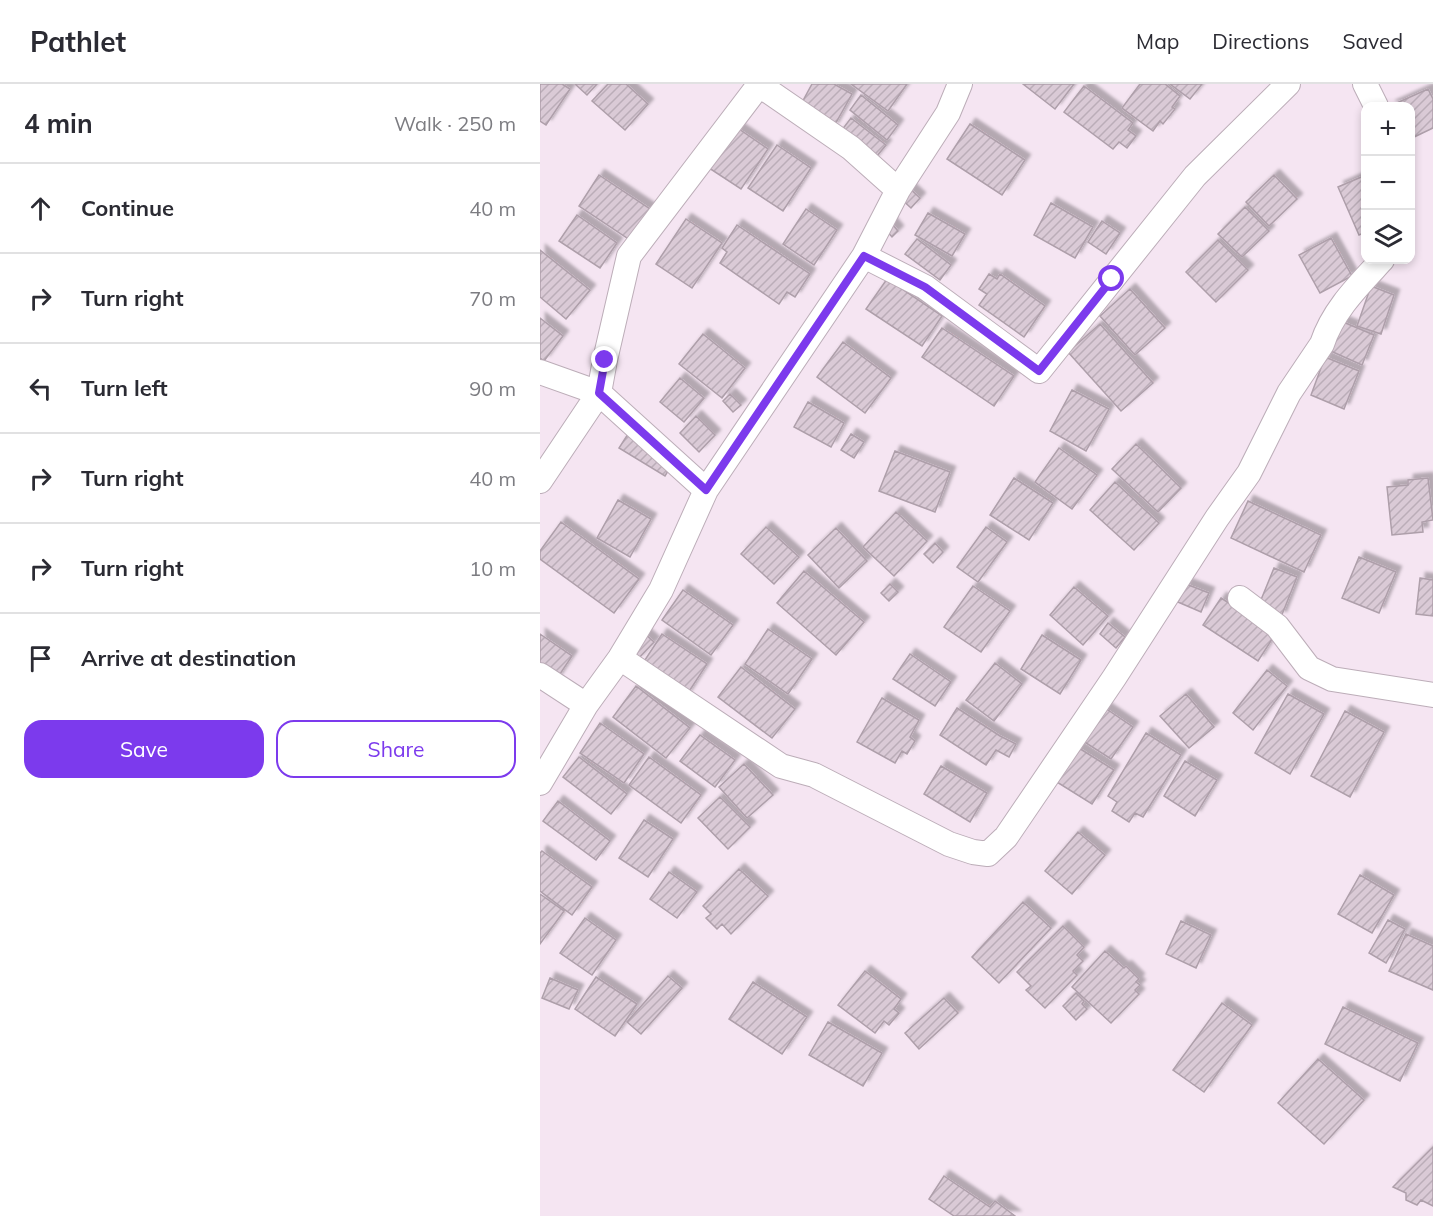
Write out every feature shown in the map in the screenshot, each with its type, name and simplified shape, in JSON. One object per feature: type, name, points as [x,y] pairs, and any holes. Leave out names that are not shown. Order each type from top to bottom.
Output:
[{"type":"street","points":[[540,783],[586,705],[620,658],[661,590],[706,490],[864,256],[898,190],[948,113],[960,84]]},
{"type":"street","points":[[864,256],[925,287],[1039,371],[1195,176],[1288,84]]},
{"type":"street","points":[[1365,84],[1374,102]]},
{"type":"street","points":[[540,481],[599,393],[629,256],[758,85],[851,148],[898,190]]},
{"type":"street","points":[[620,658],[781,766],[814,775],[949,844],[988,854],[1006,837],[1114,678],[1217,518],[1249,473],[1289,393],[1322,344],[1346,299],[1378,264]]},
{"type":"street","points":[[540,372],[599,393],[706,490]]},
{"type":"street","points":[[1240,598],[1276,626],[1309,668],[1332,679],[1433,695]]},
{"type":"street","points":[[540,675],[586,705]]},
{"type":"building","points":[[540,84],[562,84],[570,89],[546,125],[540,121]]},
{"type":"building","points":[[575,84],[597,84],[587,95]]},
{"type":"building","points":[[608,84],[626,84],[648,104],[625,130],[592,101]]},
{"type":"building","points":[[812,84],[834,84],[852,94],[833,128],[799,108]]},
{"type":"building","points":[[851,84],[907,84],[888,111]]},
{"type":"building","points":[[1023,84],[1074,84],[1055,109]]},
{"type":"building","points":[[1140,84],[1165,84],[1180,96],[1172,107],[1175,109],[1163,124],[1160,121],[1153,131],[1122,108]]},
{"type":"building","points":[[1170,84],[1202,84],[1190,99]]},
{"type":"building","points":[[1084,86],[1133,123],[1128,130],[1136,136],[1127,148],[1119,142],[1113,149],[1064,112]]},
{"type":"building","points":[[1428,89],[1433,99],[1433,128],[1415,137],[1415,102],[1399,102]]},
{"type":"building","points":[[861,95],[898,125],[887,140],[850,110]]},
{"type":"building","points":[[851,118],[886,145],[872,162],[838,135]]},
{"type":"building","points":[[970,124],[1025,160],[1002,195],[947,159]]},
{"type":"building","points":[[736,127],[768,149],[741,189],[709,168]]},
{"type":"building","points":[[777,145],[811,168],[783,211],[748,188]]},
{"type":"building","points":[[599,175],[653,211],[633,242],[579,206]]},
{"type":"building","points":[[1274,175],[1297,199],[1269,226],[1246,202]]},
{"type":"building","points":[[1361,177],[1361,234],[1359,235],[1338,187]]},
{"type":"building","points":[[907,186],[920,198],[911,208],[898,196]]},
{"type":"building","points":[[1051,203],[1093,227],[1075,258],[1034,235]]},
{"type":"building","points":[[1245,207],[1269,231],[1242,257],[1218,234]]},
{"type":"building","points":[[806,209],[837,230],[814,265],[783,244]]},
{"type":"building","points":[[928,213],[965,234],[952,256],[915,235]]},
{"type":"building","points":[[577,215],[617,243],[600,268],[559,241]]},
{"type":"building","points":[[887,218],[898,231],[892,237],[881,224]]},
{"type":"building","points":[[686,219],[722,243],[692,288],[656,264]]},
{"type":"building","points":[[1102,221],[1120,233],[1106,254],[1088,242]]},
{"type":"building","points":[[737,225],[810,274],[795,297],[787,292],[779,304],[720,263],[727,252],[722,248]]},
{"type":"building","points":[[1331,238],[1352,276],[1320,293],[1299,255]]},
{"type":"building","points":[[917,239],[951,265],[940,280],[905,254]]},
{"type":"building","points":[[1218,240],[1248,270],[1216,302],[1186,272]]},
{"type":"building","points":[[540,250],[590,290],[566,319],[540,297]]},
{"type":"building","points":[[989,274],[997,279],[1000,274],[1045,306],[1024,337],[979,305],[987,294],[979,289]]},
{"type":"building","points":[[887,279],[942,316],[922,346],[866,309]]},
{"type":"building","points":[[1371,286],[1394,295],[1381,334],[1357,326]]},
{"type":"building","points":[[1130,289],[1165,328],[1135,355],[1100,316]]},
{"type":"building","points":[[540,318],[563,336],[544,361],[540,358]]},
{"type":"building","points":[[1336,319],[1374,335],[1362,365],[1324,348]]},
{"type":"building","points":[[1100,324],[1153,383],[1121,411],[1068,352]]},
{"type":"building","points":[[942,328],[1014,376],[994,406],[922,357]]},
{"type":"building","points":[[703,334],[745,368],[722,398],[679,364]]},
{"type":"building","points":[[843,342],[891,378],[865,413],[817,377]]},
{"type":"building","points":[[1325,357],[1359,371],[1344,409],[1311,395]]},
{"type":"building","points":[[680,378],[704,398],[684,422],[660,402]]},
{"type":"building","points":[[1072,390],[1109,409],[1086,451],[1050,431]]},
{"type":"building","points":[[730,394],[741,405],[733,412],[723,401]]},
{"type":"building","points":[[808,402],[844,423],[831,447],[794,427]]},
{"type":"building","points":[[696,416],[715,435],[699,452],[680,433]]},
{"type":"building","points":[[628,434],[673,463],[665,476],[619,448]]},
{"type":"building","points":[[851,434],[864,442],[854,458],[841,450]]},
{"type":"building","points":[[1136,444],[1181,488],[1158,512],[1112,469]]},
{"type":"building","points":[[1059,448],[1097,475],[1072,509],[1035,482]]},
{"type":"building","points":[[895,451],[950,472],[935,512],[879,491]]},
{"type":"building","points":[[1014,478],[1053,503],[1029,540],[990,515]]},
{"type":"building","points":[[1428,478],[1433,520],[1422,522],[1423,532],[1392,535],[1387,487],[1408,485],[1408,480]]},
{"type":"building","points":[[1115,482],[1159,523],[1134,550],[1090,510]]},
{"type":"building","points":[[618,500],[651,519],[630,557],[597,538]]},
{"type":"building","points":[[1248,501],[1321,535],[1304,572],[1231,538]]},
{"type":"building","points":[[896,512],[927,541],[894,576],[863,547]]},
{"type":"building","points":[[561,522],[639,579],[614,613],[540,559],[540,551]]},
{"type":"building","points":[[766,527],[799,557],[774,584],[741,554]]},
{"type":"building","points":[[986,527],[1007,542],[978,582],[957,567]]},
{"type":"building","points":[[836,528],[867,561],[839,588],[808,555]]},
{"type":"building","points":[[935,543],[943,552],[933,563],[924,554]]},
{"type":"building","points":[[1359,557],[1396,572],[1379,613],[1342,598]]},
{"type":"building","points":[[1274,568],[1297,577],[1281,617],[1258,607]]},
{"type":"building","points":[[804,571],[864,622],[836,655],[777,603]]},
{"type":"building","points":[[1420,578],[1433,580],[1433,616],[1416,614]]},
{"type":"building","points":[[890,584],[898,592],[889,601],[881,593]]},
{"type":"building","points":[[1186,584],[1209,593],[1201,612],[1178,602]]},
{"type":"building","points":[[973,586],[1010,611],[981,652],[944,627]]},
{"type":"building","points":[[1074,587],[1108,616],[1083,645],[1050,615]]},
{"type":"building","points":[[683,590],[733,625],[711,655],[662,620]]},
{"type":"building","points":[[1221,598],[1276,633],[1258,661],[1203,625]]},
{"type":"building","points":[[1108,623],[1125,637],[1116,648],[1100,634]]},
{"type":"building","points":[[768,629],[812,659],[788,694],[745,664]]},
{"type":"building","points":[[644,633],[654,642],[637,660],[627,652]]},
{"type":"building","points":[[540,634],[572,656],[556,680],[540,669]]},
{"type":"building","points":[[662,634],[707,664],[686,696],[641,666]]},
{"type":"building","points":[[1042,635],[1081,660],[1060,694],[1021,669]]},
{"type":"building","points":[[910,654],[951,682],[935,706],[893,679]]},
{"type":"building","points":[[995,663],[1022,684],[994,721],[966,700]]},
{"type":"building","points":[[741,667],[795,709],[772,738],[718,697]]},
{"type":"building","points":[[1267,670],[1287,686],[1253,730],[1233,713]]},
{"type":"building","points":[[636,686],[690,728],[666,758],[613,717]]},
{"type":"building","points":[[1186,694],[1214,727],[1189,748],[1160,716]]},
{"type":"building","points":[[1288,694],[1324,714],[1290,774],[1255,753]]},
{"type":"building","points":[[882,698],[919,720],[910,737],[915,741],[907,754],[902,751],[895,763],[857,742]]},
{"type":"building","points":[[957,708],[1016,744],[1009,757],[996,750],[986,765],[940,735]]},
{"type":"building","points":[[1105,708],[1133,727],[1111,759],[1083,741]]},
{"type":"building","points":[[1345,711],[1384,732],[1350,797],[1311,776]]},
{"type":"building","points":[[600,723],[644,754],[624,783],[580,753]]},
{"type":"building","points":[[1146,733],[1181,755],[1143,817],[1135,813],[1129,822],[1112,811],[1117,802],[1108,796]]},
{"type":"building","points":[[700,735],[735,760],[715,787],[680,761]]},
{"type":"building","points":[[1074,745],[1114,770],[1092,804],[1052,779]]},
{"type":"building","points":[[579,757],[627,794],[611,814],[563,777]]},
{"type":"building","points":[[649,757],[701,795],[681,823],[629,785]]},
{"type":"building","points":[[1185,761],[1217,780],[1195,816],[1164,796]]},
{"type":"building","points":[[744,764],[773,795],[747,818],[719,787]]},
{"type":"building","points":[[941,766],[987,793],[970,822],[924,794]]},
{"type":"building","points":[[720,797],[750,827],[728,849],[698,818]]},
{"type":"building","points":[[558,801],[610,841],[596,860],[543,821]]},
{"type":"building","points":[[644,820],[673,839],[648,877],[619,858]]},
{"type":"building","points":[[1078,832],[1105,855],[1072,894],[1045,871]]},
{"type":"building","points":[[542,851],[592,887],[572,915],[540,891],[540,853]]},
{"type":"building","points":[[739,869],[768,896],[731,934],[722,924],[717,929],[706,918],[711,914],[703,906]]},
{"type":"building","points":[[669,872],[697,892],[677,918],[650,899]]},
{"type":"building","points":[[1360,875],[1394,895],[1372,933],[1338,914]]},
{"type":"building","points":[[540,894],[564,911],[540,944]]},
{"type":"building","points":[[1023,902],[1051,928],[999,983],[972,957]]},
{"type":"building","points":[[585,918],[616,940],[592,975],[560,953]]},
{"type":"building","points":[[1388,920],[1405,929],[1386,963],[1369,953]]},
{"type":"building","points":[[1181,921],[1211,935],[1196,968],[1166,954]]},
{"type":"building","points":[[1063,926],[1084,947],[1077,955],[1083,961],[1073,971],[1077,975],[1045,1008],[1026,990],[1031,986],[1017,972]]},
{"type":"building","points":[[1406,934],[1433,946],[1433,990],[1389,971]]},
{"type":"building","points":[[1105,951],[1124,968],[1126,966],[1139,979],[1136,982],[1140,985],[1135,990],[1139,994],[1111,1023],[1072,987]]},
{"type":"building","points":[[865,971],[901,999],[894,1009],[899,1013],[889,1025],[884,1021],[875,1033],[838,1005]]},
{"type":"building","points":[[668,976],[682,988],[641,1034],[627,1022]]},
{"type":"building","points":[[596,977],[637,1004],[615,1036],[575,1009]]},
{"type":"building","points":[[550,978],[578,990],[569,1009],[542,998]]},
{"type":"building","points":[[753,982],[807,1017],[782,1054],[729,1019]]},
{"type":"building","points":[[1076,993],[1084,1001],[1082,1004],[1087,1009],[1076,1020],[1063,1006]]},
{"type":"building","points":[[944,998],[958,1013],[919,1049],[905,1033]]},
{"type":"building","points":[[1222,1003],[1252,1025],[1204,1092],[1173,1070]]},
{"type":"building","points":[[1343,1007],[1418,1043],[1400,1081],[1325,1044]]},
{"type":"building","points":[[828,1022],[882,1053],[863,1086],[809,1055]]},
{"type":"building","points":[[1318,1059],[1364,1100],[1324,1144],[1278,1103]]},
{"type":"building","points":[[1433,1147],[1433,1206],[1421,1200],[1417,1205],[1406,1200],[1406,1193],[1393,1187]]},
{"type":"building","points":[[944,1176],[990,1207],[995,1201],[1015,1216],[954,1216],[929,1199]]},
{"type":"route","points":[[605,360],[599,393],[706,490],[864,256],[925,287],[1039,371],[1112,279]]}]
